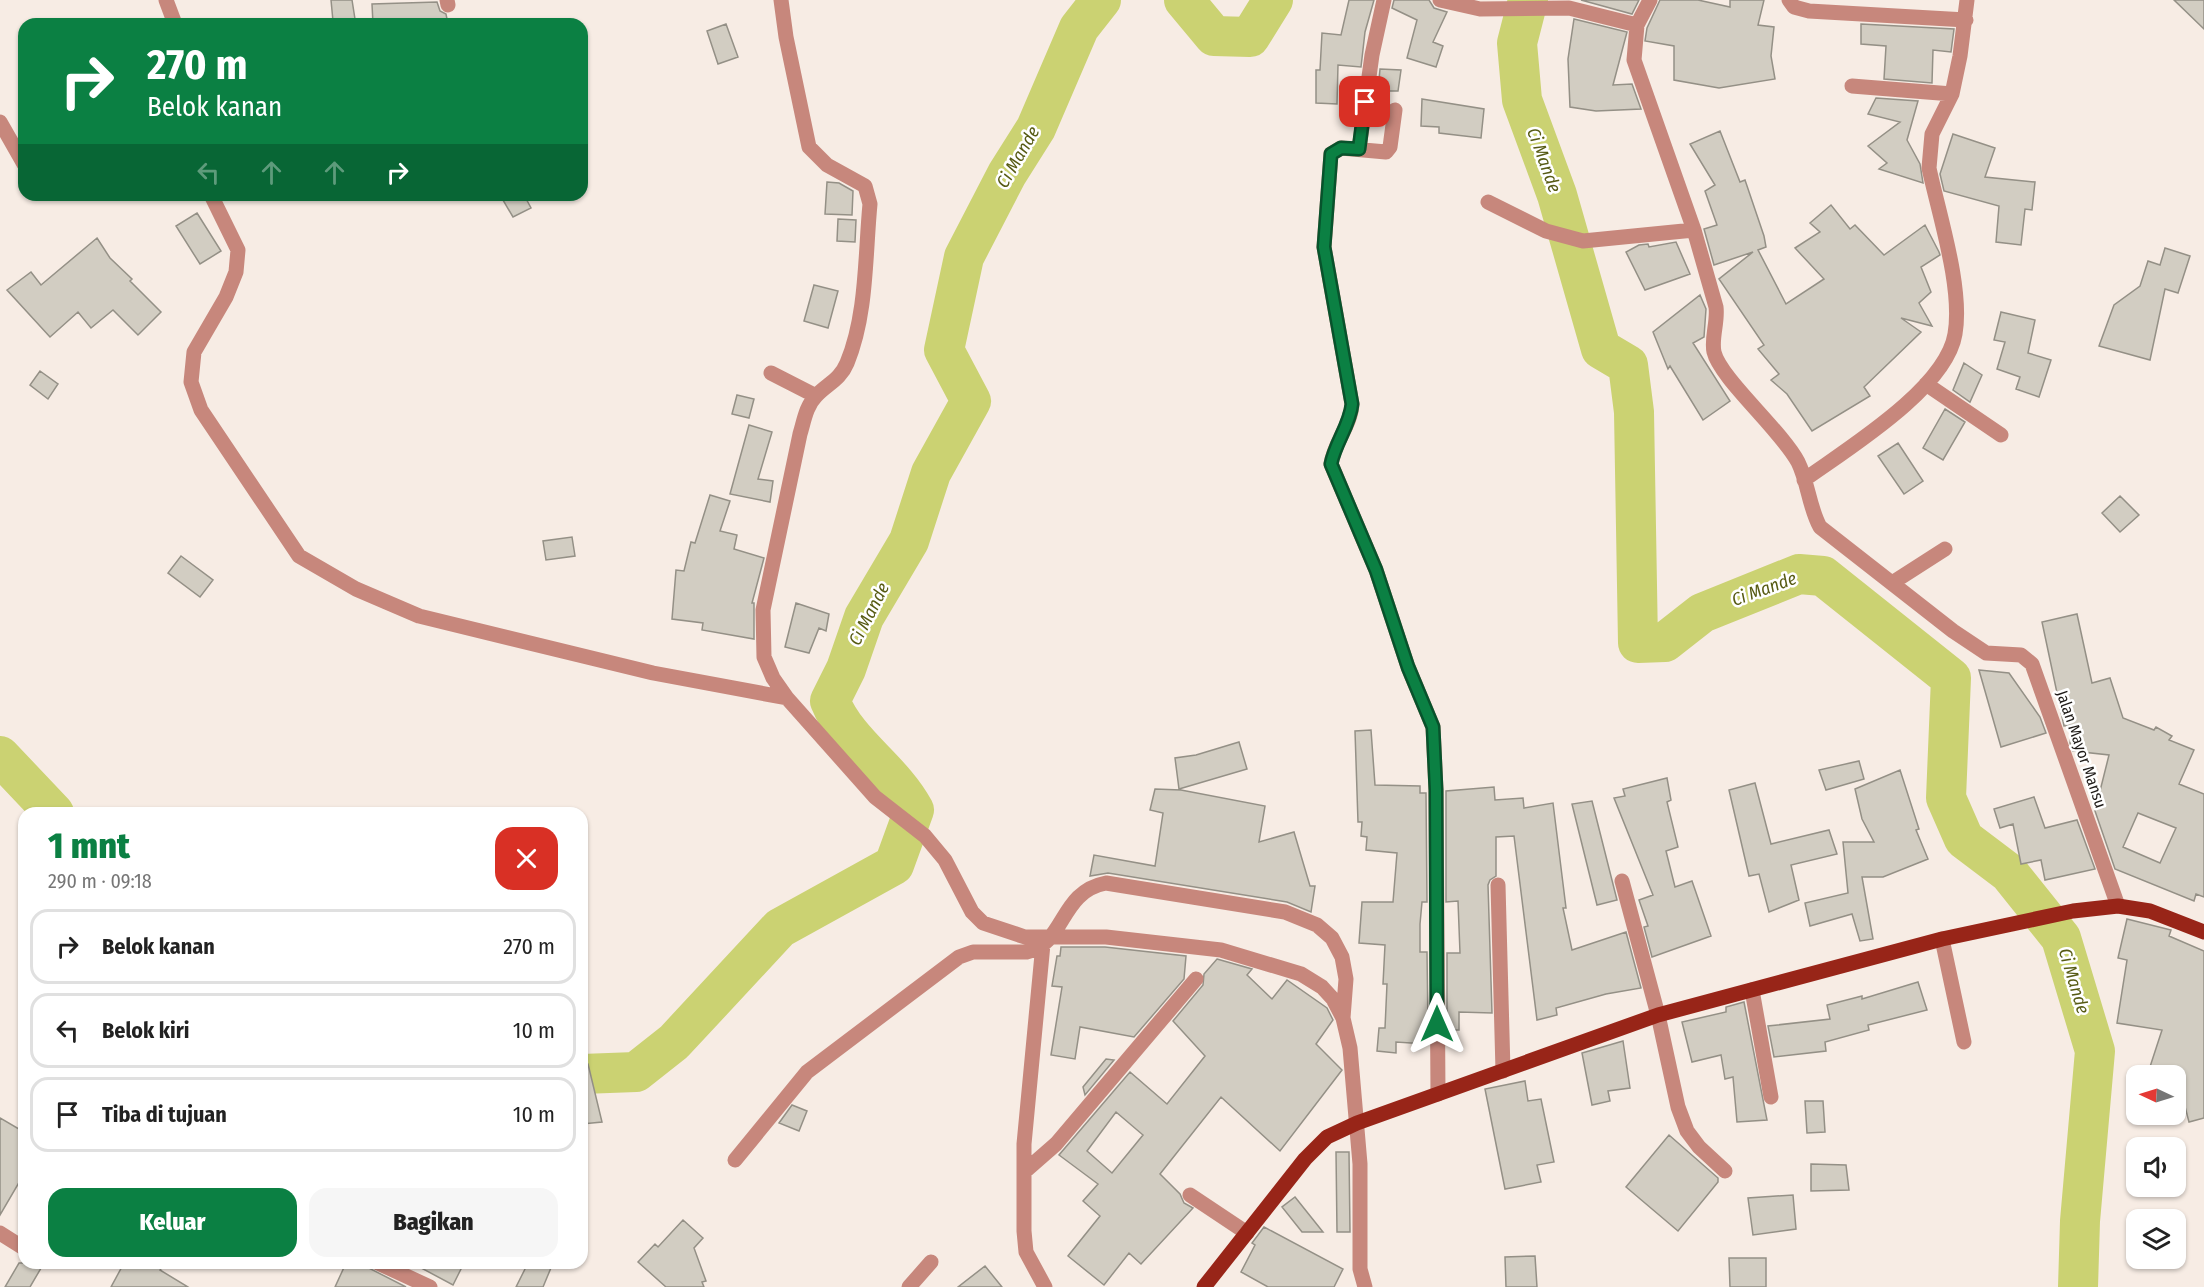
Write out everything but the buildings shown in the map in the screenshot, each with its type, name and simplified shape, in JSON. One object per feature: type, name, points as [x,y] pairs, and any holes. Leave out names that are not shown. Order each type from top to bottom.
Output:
[{"type":"main road","points":[[1204,1287],[1305,1160],[1327,1137],[1357,1123],[1658,1015],[1942,939],[2073,911],[2118,906],[2151,911],[2204,932]]},
{"type":"street","points":[[166,0],[173,18]]},
{"type":"street","points":[[781,0],[786,37],[809,147],[827,165],[865,186],[870,204],[859,318],[852,349],[838,379],[816,396],[806,412],[763,610],[764,657],[773,678],[787,698],[890,811],[925,836],[945,860],[977,918],[1002,931],[1047,940],[1106,937],[1221,950],[1301,974],[1322,987],[1333,999],[1343,1018],[1350,1048],[1357,1123],[1360,1269],[1365,1287]]},
{"type":"street","points":[[1359,149],[1372,56],[1384,0]]},
{"type":"street","points":[[1440,0],[1480,9],[1510,5],[1552,8],[1570,4],[1638,25]]},
{"type":"street","points":[[1650,0],[1638,25],[1634,60],[1694,230],[1716,307],[1718,320],[1713,344],[1719,364],[1779,433],[1798,463],[1804,480],[1890,418],[1926,384],[1944,360],[1955,335],[1953,280],[1929,168],[1932,134],[1952,94],[1966,20],[1967,0]]},
{"type":"street","points":[[1789,0],[1794,7],[1809,11],[1966,20]]},
{"type":"street","points":[[1852,86],[1952,94]]},
{"type":"street","points":[[1395,110],[1390,147],[1386,152],[1341,148],[1331,154],[1324,247],[1352,404],[1349,418],[1333,451],[1331,464],[1376,570],[1408,667],[1433,727],[1436,802],[1437,1094]]},
{"type":"street","points":[[0,122],[18,154]]},
{"type":"street","points":[[214,201],[238,250],[236,272],[226,297],[194,352],[191,382],[201,410],[299,556],[356,589],[419,616],[653,673],[787,698]]},
{"type":"street","points":[[1488,202],[1546,231],[1583,241],[1694,230]]},
{"type":"street","points":[[771,373],[816,396]]},
{"type":"street","points":[[1926,384],[2001,435]]},
{"type":"street","name":"Jalan Mayor Mansu","points":[[1804,480],[1813,515],[1820,527],[1845,549],[1953,631],[1975,645],[1992,654],[2020,655],[2032,664],[2118,906]]},
{"type":"street","points":[[1892,583],[1945,549]]},
{"type":"street","points":[[1622,881],[1658,1015],[1678,1107],[1687,1131],[1699,1147],[1725,1172]]},
{"type":"street","points":[[735,1160],[812,1068],[959,957],[973,952],[1030,951],[1047,940],[1085,889],[1106,883],[1285,912],[1317,925],[1332,938],[1342,957],[1346,979],[1343,1018]]},
{"type":"street","points":[[1498,885],[1503,1071]]},
{"type":"street","points":[[1942,939],[1964,1042]]},
{"type":"street","points":[[1045,1287],[1026,1252],[1024,1144],[1047,940]]},
{"type":"street","points":[[1024,1172],[1056,1144],[1196,979]]},
{"type":"street","points":[[1752,990],[1772,1097]]},
{"type":"street","points":[[1190,1195],[1247,1233]]},
{"type":"street","points":[[0,1233],[18,1244]]},
{"type":"street","points":[[909,1287],[931,1262]]},
{"type":"street","points":[[391,1269],[430,1287]]},
{"type":"waterway","name":"Ci Mande","points":[[588,1074],[636,1072],[674,1042],[780,928],[894,865],[914,810],[905,795],[848,731],[830,701],[846,669],[864,617],[909,541],[931,473],[971,401],[944,350],[964,257],[1007,174],[1036,128],[1079,28],[1101,0]]},
{"type":"waterway","name":"Ci Mande","points":[[1184,0],[1214,36],[1250,37],[1273,0]]},
{"type":"waterway","name":"Ci Mande","points":[[1528,0],[1517,43],[1522,100],[1557,195],[1601,349],[1628,365],[1634,412],[1638,643],[1665,642],[1702,613],[1799,574],[1823,576],[1951,678],[1946,798],[1964,839],[2009,873],[2061,938],[2095,1051],[2080,1221],[2078,1287]]},
{"type":"waterway","name":"Ci Mande","points":[[0,756],[48,807]]},
{"type":"route","points":[[1365,102],[1359,149],[1334,149],[1331,154],[1324,247],[1350,384],[1352,411],[1333,451],[1331,464],[1376,570],[1408,667],[1430,715],[1433,727],[1436,790],[1437,1024]]}]
